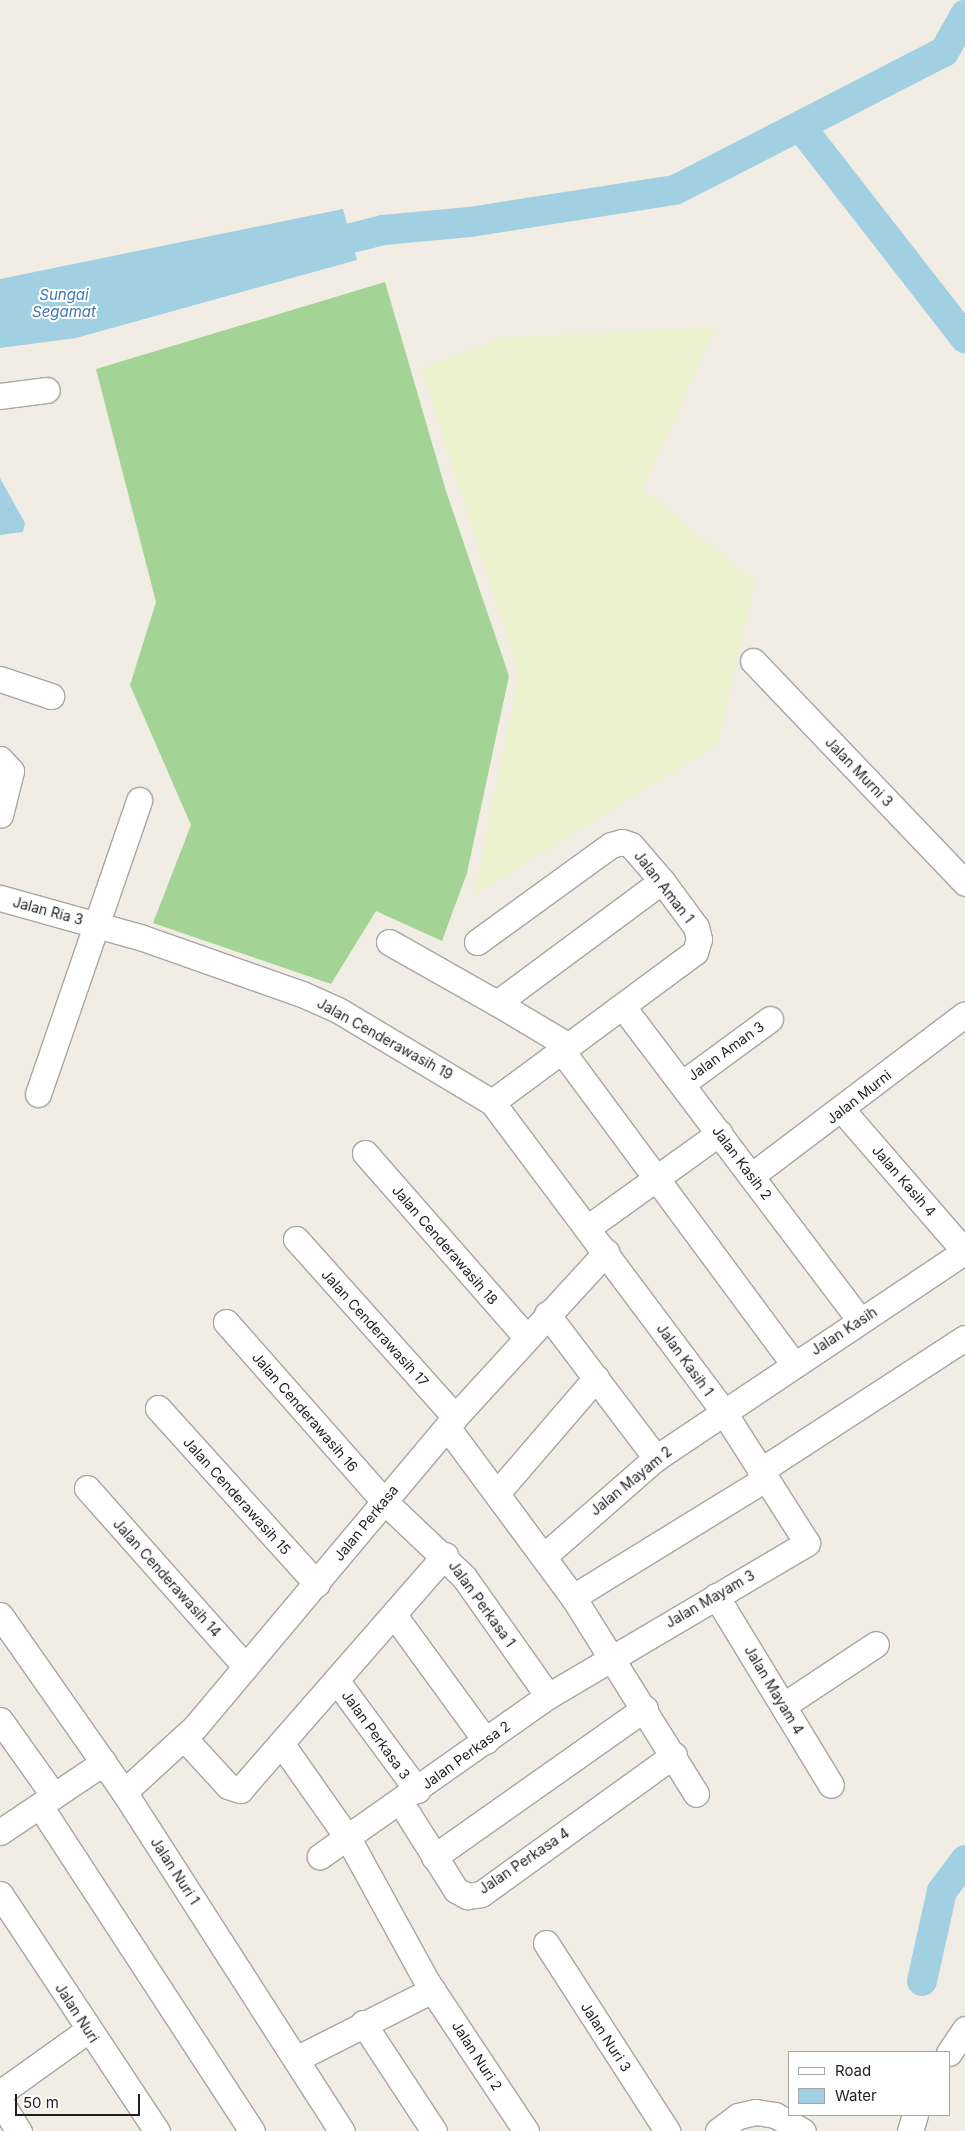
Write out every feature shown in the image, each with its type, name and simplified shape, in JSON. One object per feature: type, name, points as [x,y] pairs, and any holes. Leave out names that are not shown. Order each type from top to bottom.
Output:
[{"type":"street","points":[[0,396],[47,390]]},
{"type":"street","name":"Jalan Murni 3","points":[[753,661],[965,883]]},
{"type":"street","points":[[0,679],[51,696]]},
{"type":"street","points":[[0,759],[11,771],[0,815]]},
{"type":"street","points":[[38,1094],[139,800]]},
{"type":"street","name":"Jalan Aman 1","points":[[478,942],[612,845],[631,845],[662,881],[696,927],[699,939],[694,952],[623,1007],[492,1102]]},
{"type":"street","points":[[498,1004],[662,881]]},
{"type":"street","name":"Jalan Ria 3","points":[[0,898],[96,924]]},
{"type":"street","name":"Jalan Cenderawasih 19","points":[[96,924],[302,994],[338,1010],[492,1102],[606,1252]]},
{"type":"street","points":[[389,942],[498,1004],[565,1048],[794,1364]]},
{"type":"street","name":"Jalan Kasih 2","points":[[623,1007],[683,1083],[860,1320]]},
{"type":"street","name":"Jalan Murni","points":[[751,1176],[843,1111],[964,1017]]},
{"type":"street","name":"Jalan Aman 3","points":[[683,1083],[770,1019]]},
{"type":"street","name":"Jalan Kasih 4","points":[[843,1111],[965,1252]]},
{"type":"street","points":[[587,1228],[719,1133]]},
{"type":"street","name":"Jalan Cenderawasih 18","points":[[365,1153],[526,1337]]},
{"type":"street","name":"Jalan Cenderawasih 17","points":[[296,1239],[451,1422],[497,1493],[544,1556],[612,1656],[696,1794]]},
{"type":"street","name":"Jalan Perkasa","points":[[124,1792],[184,1738],[317,1584],[451,1422],[526,1337],[606,1252]]},
{"type":"street","name":"Jalan Kasih 1","points":[[606,1252],[723,1411],[807,1543]]},
{"type":"street","name":"Jalan Kasih","points":[[723,1411],[965,1252]]},
{"type":"street","points":[[547,1314],[656,1458]]},
{"type":"street","name":"Jalan Cenderawasih 16","points":[[226,1322],[384,1501]]},
{"type":"street","points":[[572,1597],[762,1475],[965,1338]]},
{"type":"street","points":[[497,1493],[596,1378]]},
{"type":"street","name":"Jalan Cenderawasih 15","points":[[158,1408],[317,1584]]},
{"type":"street","name":"Jalan Mayam 2","points":[[544,1556],[656,1458],[723,1411]]},
{"type":"street","name":"Jalan Cenderawasih 14","points":[[87,1488],[246,1667]]},
{"type":"street","name":"Jalan Perkasa 1","points":[[384,1501],[445,1555],[548,1696]]},
{"type":"street","name":"Jalan Mayam 3","points":[[612,1656],[807,1543]]},
{"type":"street","points":[[184,1738],[228,1786],[240,1790],[283,1746],[336,1680],[445,1555]]},
{"type":"street","name":"Jalan Mayam 4","points":[[716,1596],[831,1785]]},
{"type":"street","name":"Jalan Nuri 1","points":[[0,1615],[124,1792],[342,2131]]},
{"type":"street","points":[[394,1615],[486,1741]]},
{"type":"street","points":[[784,1705],[876,1644]]},
{"type":"street","name":"Jalan Perkasa 2","points":[[320,1856],[349,1840],[548,1696],[612,1656]]},
{"type":"street","name":"Jalan Perkasa 3","points":[[336,1680],[409,1797]]},
{"type":"street","points":[[434,1857],[645,1708]]},
{"type":"street","points":[[0,1720],[47,1801],[252,2131]]},
{"type":"street","name":"Jalan Nuri 2","points":[[283,1746],[349,1840],[399,1934],[430,1986],[526,2131]]},
{"type":"street","name":"Jalan Perkasa 4","points":[[409,1797],[434,1857],[456,1890],[468,1896],[480,1894],[674,1755]]},
{"type":"street","points":[[0,1832],[104,1762]]},
{"type":"street","name":"Jalan Nuri","points":[[0,1894],[88,2030],[157,2131]]},
{"type":"street","name":"Jalan Nuri 3","points":[[546,1943],[667,2131]]},
{"type":"street","points":[[296,2059],[430,1986]]},
{"type":"street","points":[[363,2023],[434,2131]]},
{"type":"street","points":[[950,2051],[965,2029]]},
{"type":"street","points":[[0,2093],[88,2030]]},
{"type":"street","points":[[0,2102],[19,2131]]},
{"type":"street","points":[[718,2131],[738,2116],[756,2112],[775,2114],[803,2131]]},
{"type":"street","points":[[910,2131],[915,2116]]},
{"type":"green space","points":[[385,282],[446,491],[509,676],[467,873],[442,941],[376,911],[331,984],[153,923],[191,825],[130,685],[156,602],[96,369]]},
{"type":"green space","points":[[716,327],[643,489],[755,582],[718,744],[474,895],[519,674],[421,369],[499,338]]},
{"type":"water","name":"Sungai Segamat","points":[[343,209],[357,260],[76,338],[0,348],[0,279]]},
{"type":"water","points":[[0,478],[25,523],[23,532],[0,535]]},
{"type":"waterway","points":[[312,248],[383,230],[470,222],[675,190],[944,52],[965,15]]},
{"type":"waterway","points":[[800,126],[965,338]]},
{"type":"waterway","points":[[922,1981],[942,1891],[965,1860]]}]
